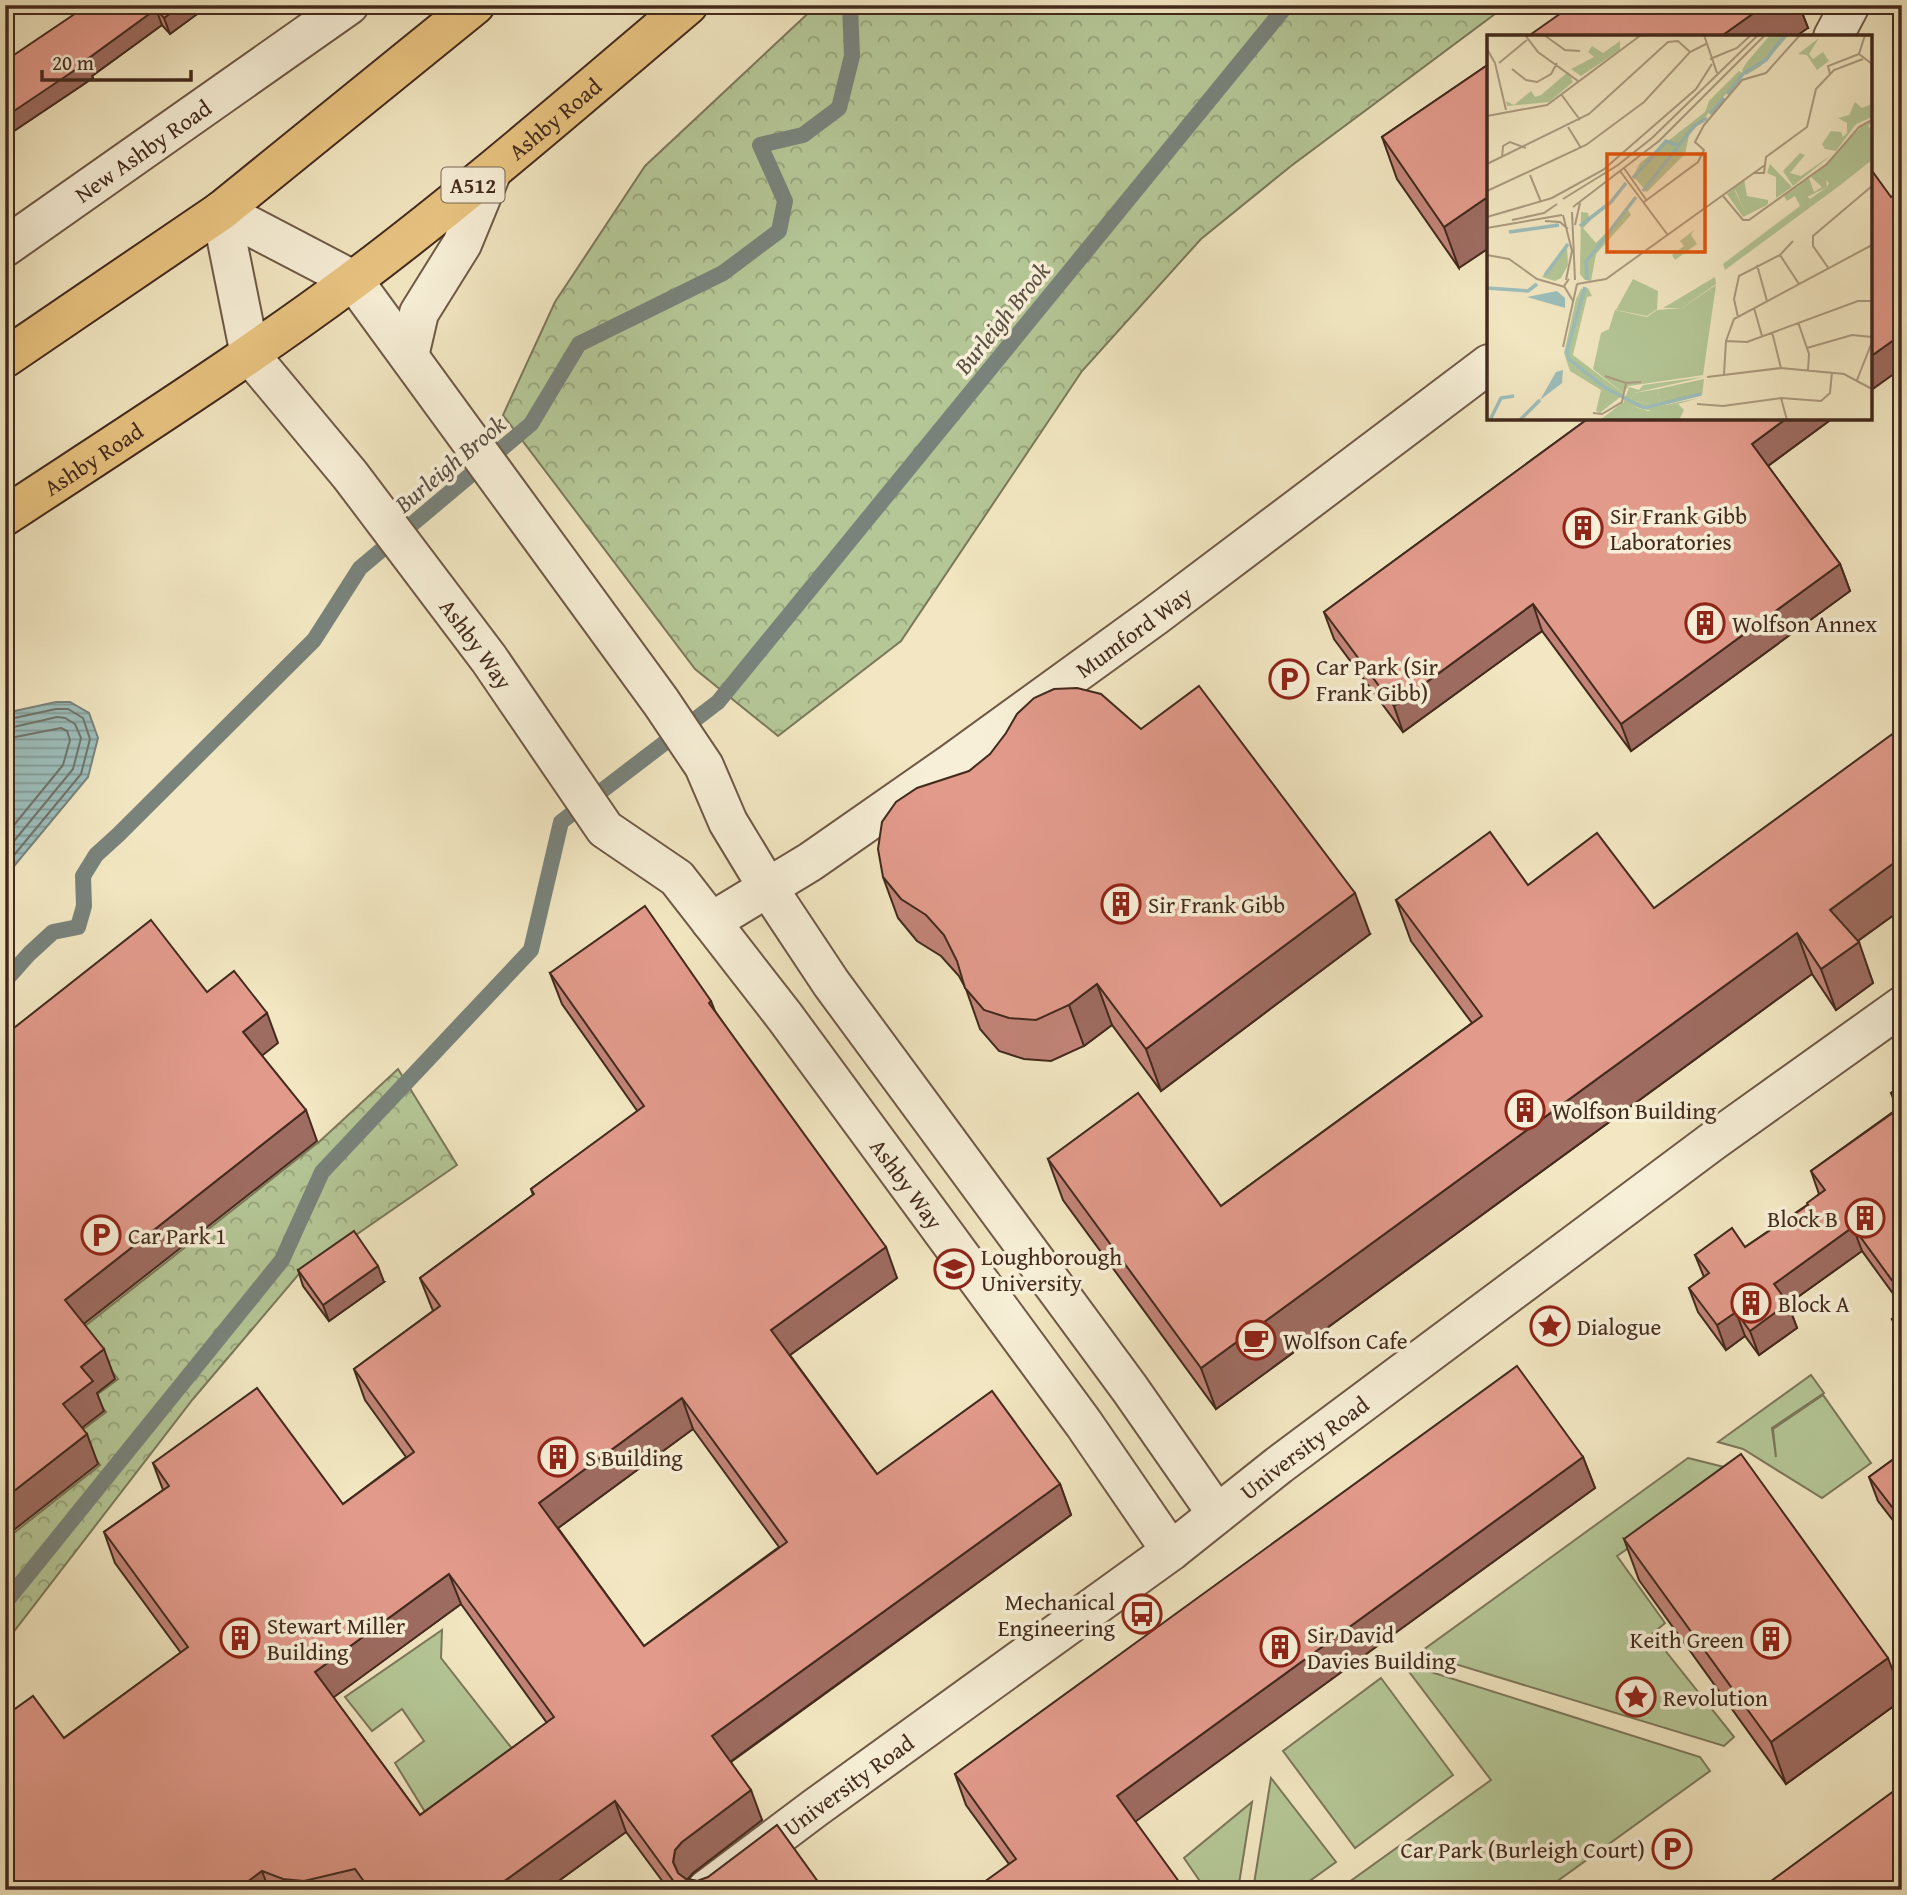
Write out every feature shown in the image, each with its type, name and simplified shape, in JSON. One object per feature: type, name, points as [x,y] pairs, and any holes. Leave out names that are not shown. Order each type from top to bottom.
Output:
[{"type":"main road","points":[[5,358],[221,211],[475,5]]},
{"type":"main road","name":"Ashby Road","points":[[5,516],[250,355],[353,280],[492,171],[688,5]]},
{"type":"street","name":"New Ashby Road","points":[[5,247],[349,5]]},
{"type":"street","points":[[1833,35],[1850,5]]},
{"type":"street","points":[[409,356],[419,313],[461,244],[492,171]]},
{"type":"street","points":[[221,211],[353,280],[661,702],[704,765],[728,822],[831,983],[1130,1389],[1217,1514]]},
{"type":"street","points":[[221,211],[250,355]]},
{"type":"street","name":"Ashby Way","points":[[250,355],[370,502],[489,659],[605,829],[677,878],[785,1017],[1051,1380],[1171,1550]]},
{"type":"street","name":"Mumford Way","points":[[768,887],[810,862],[952,763],[1155,616],[1487,366]]},
{"type":"street","points":[[711,922],[768,887]]},
{"type":"street","name":"University Road","points":[[706,1890],[1171,1550],[1279,1465],[1702,1149],[1902,1006]]},
{"type":"green space","points":[[817,5],[1507,5],[1291,166],[1201,239],[1082,371],[901,641],[778,736],[695,669],[503,415],[555,302],[645,166]]},
{"type":"green space","points":[[398,1069],[457,1165],[298,1275],[193,1399],[5,1643],[5,1540],[100,1465],[77,1434],[106,1412],[94,1397],[118,1379],[80,1330],[320,1141]]},
{"type":"green space","points":[[1811,1375],[1824,1393],[1772,1428],[1776,1457],[1773,1429],[1823,1395],[1871,1463],[1822,1498],[1743,1449],[1718,1442]]},
{"type":"green space","points":[[1688,1458],[1740,1471],[1617,1556],[1665,1623],[1652,1634],[1734,1737],[1724,1746],[1419,1653]]},
{"type":"green space","points":[[442,1630],[441,1658],[528,1769],[438,1833],[395,1763],[424,1741],[402,1709],[372,1731],[345,1697]]},
{"type":"green space","points":[[1412,1666],[1700,1757],[1710,1771],[1545,1890],[1338,1890],[1491,1780],[1407,1669]]},
{"type":"green space","points":[[1381,1678],[1453,1775],[1355,1848],[1283,1751]]},
{"type":"green space","points":[[1271,1778],[1336,1862],[1297,1890],[1253,1890]]},
{"type":"green space","points":[[1252,1802],[1238,1890],[1206,1890],[1184,1858]]},
{"type":"water","points":[[56,702],[70,702],[89,713],[98,738],[88,777],[5,877],[5,715]]},
{"type":"building","points":[[81,5],[182,5],[164,18],[156,9],[86,60],[87,62],[5,117],[5,61],[82,9]]},
{"type":"building","points":[[1765,5],[1723,35],[1530,35],[1571,6]]},
{"type":"building","points":[[1487,65],[1487,197],[1444,227],[1382,137]]},
{"type":"building","points":[[1872,171],[1891,197],[1902,190],[1902,334],[1872,356]]},
{"type":"building","points":[[1586,420],[1784,420],[1752,444],[1840,564],[1621,724],[1533,604],[1394,706],[1324,612]]},
{"type":"building","name":"Sir Frank Gibb","points":[[1199,686],[1355,893],[1146,1049],[1097,984],[1069,1005],[1036,1020],[1009,1018],[984,1010],[965,988],[957,961],[944,935],[926,915],[901,899],[883,877],[878,849],[882,822],[896,802],[917,788],[969,771],[990,754],[1017,714],[1034,698],[1054,689],[1077,688],[1101,694],[1141,729]]},
{"type":"building","name":"Wolfson Building","points":[[1902,727],[1902,857],[1830,910],[1859,942],[1821,969],[1797,933],[1201,1368],[1048,1159],[1138,1093],[1221,1206],[1482,1016],[1396,900],[1490,832],[1528,885],[1597,833],[1654,908]]},
{"type":"building","points":[[645,906],[711,1001],[709,1003],[886,1247],[771,1330],[877,1474],[992,1391],[1060,1484],[712,1736],[751,1790],[682,1842],[675,1850],[673,1862],[678,1873],[686,1879],[697,1881],[708,1877],[777,1825],[824,1890],[680,1890],[615,1801],[492,1890],[370,1890],[355,1869],[304,1881],[283,1879],[262,1871],[236,1890],[5,1890],[5,1716],[33,1696],[64,1738],[188,1647],[104,1532],[169,1486],[153,1463],[257,1388],[343,1504],[414,1452],[354,1369],[440,1306],[420,1278],[534,1194],[531,1189],[644,1106],[550,973]],"holes":[[[682,1398],[787,1542],[644,1646],[539,1503]],[[449,1574],[554,1717],[420,1815],[315,1672]]]},
{"type":"building","name":"Car Park 1","points":[[151,920],[207,992],[234,971],[267,1013],[243,1032],[306,1110],[65,1300],[104,1349],[81,1367],[93,1381],[63,1404],[87,1434],[5,1498],[5,1035]]},
{"type":"building","points":[[1902,1086],[1902,1294],[1853,1227],[1774,1284],[1788,1303],[1750,1331],[1736,1312],[1717,1325],[1689,1288],[1709,1273],[1695,1255],[1732,1228],[1745,1247],[1808,1205],[1807,1203],[1825,1190],[1811,1171],[1901,1107],[1891,1093]]},
{"type":"building","points":[[354,1231],[378,1266],[323,1305],[298,1270]]},
{"type":"building","points":[[1902,1312],[1902,1331],[1892,1319]]},
{"type":"building","name":"Sir David Davies Building","points":[[1517,1366],[1583,1457],[1117,1796],[1185,1890],[973,1890],[1016,1859],[955,1774]]},
{"type":"building","points":[[1902,1453],[1902,1520],[1869,1477]]},
{"type":"building","name":"Keith Green","points":[[1741,1454],[1888,1658],[1771,1742],[1624,1539]]},
{"type":"building","points":[[1902,1785],[1902,1890],[1759,1890]]},
{"type":"waterway","name":"Burleigh Brook","points":[[5,981],[53,932],[78,927],[84,906],[83,876],[96,855],[314,640],[360,568],[531,424],[579,344],[723,273],[779,231],[785,201],[760,145],[803,135],[839,108],[852,56],[850,5]]},
{"type":"waterway","name":"Burleigh Brook","points":[[5,1603],[282,1260],[322,1172],[531,950],[561,822],[718,702],[1287,5]]},
{"type":"place","name":"Sir Frank Gibb Laboratories","points":[[1583,528]]},
{"type":"place","name":"Wolfson Annex","points":[[1705,623]]},
{"type":"place","name":"Car Park (Sir Frank Gibb)","points":[[1289,679]]},
{"type":"place","name":"Sir Frank Gibb","points":[[1121,904]]},
{"type":"place","name":"Wolfson Building","points":[[1525,1110]]},
{"type":"place","name":"Block B","points":[[1865,1218]]},
{"type":"place","name":"Car Park 1","points":[[101,1235]]},
{"type":"place","name":"Loughborough University","points":[[954,1269]]},
{"type":"place","name":"Block A","points":[[1751,1303]]},
{"type":"place","name":"Dialogue","points":[[1550,1326]]},
{"type":"place","name":"Wolfson Cafe","points":[[1256,1340]]},
{"type":"place","name":"S Building","points":[[558,1457]]},
{"type":"place","name":"Mechanical Engineering","points":[[1142,1614]]},
{"type":"place","name":"Stewart Miller Building","points":[[240,1638]]},
{"type":"place","name":"Keith Green","points":[[1771,1639]]},
{"type":"place","name":"Sir David Davies Building","points":[[1280,1647]]},
{"type":"place","name":"Revolution","points":[[1636,1697]]},
{"type":"place","name":"Car Park (Burleigh Court)","points":[[1672,1849]]}]
